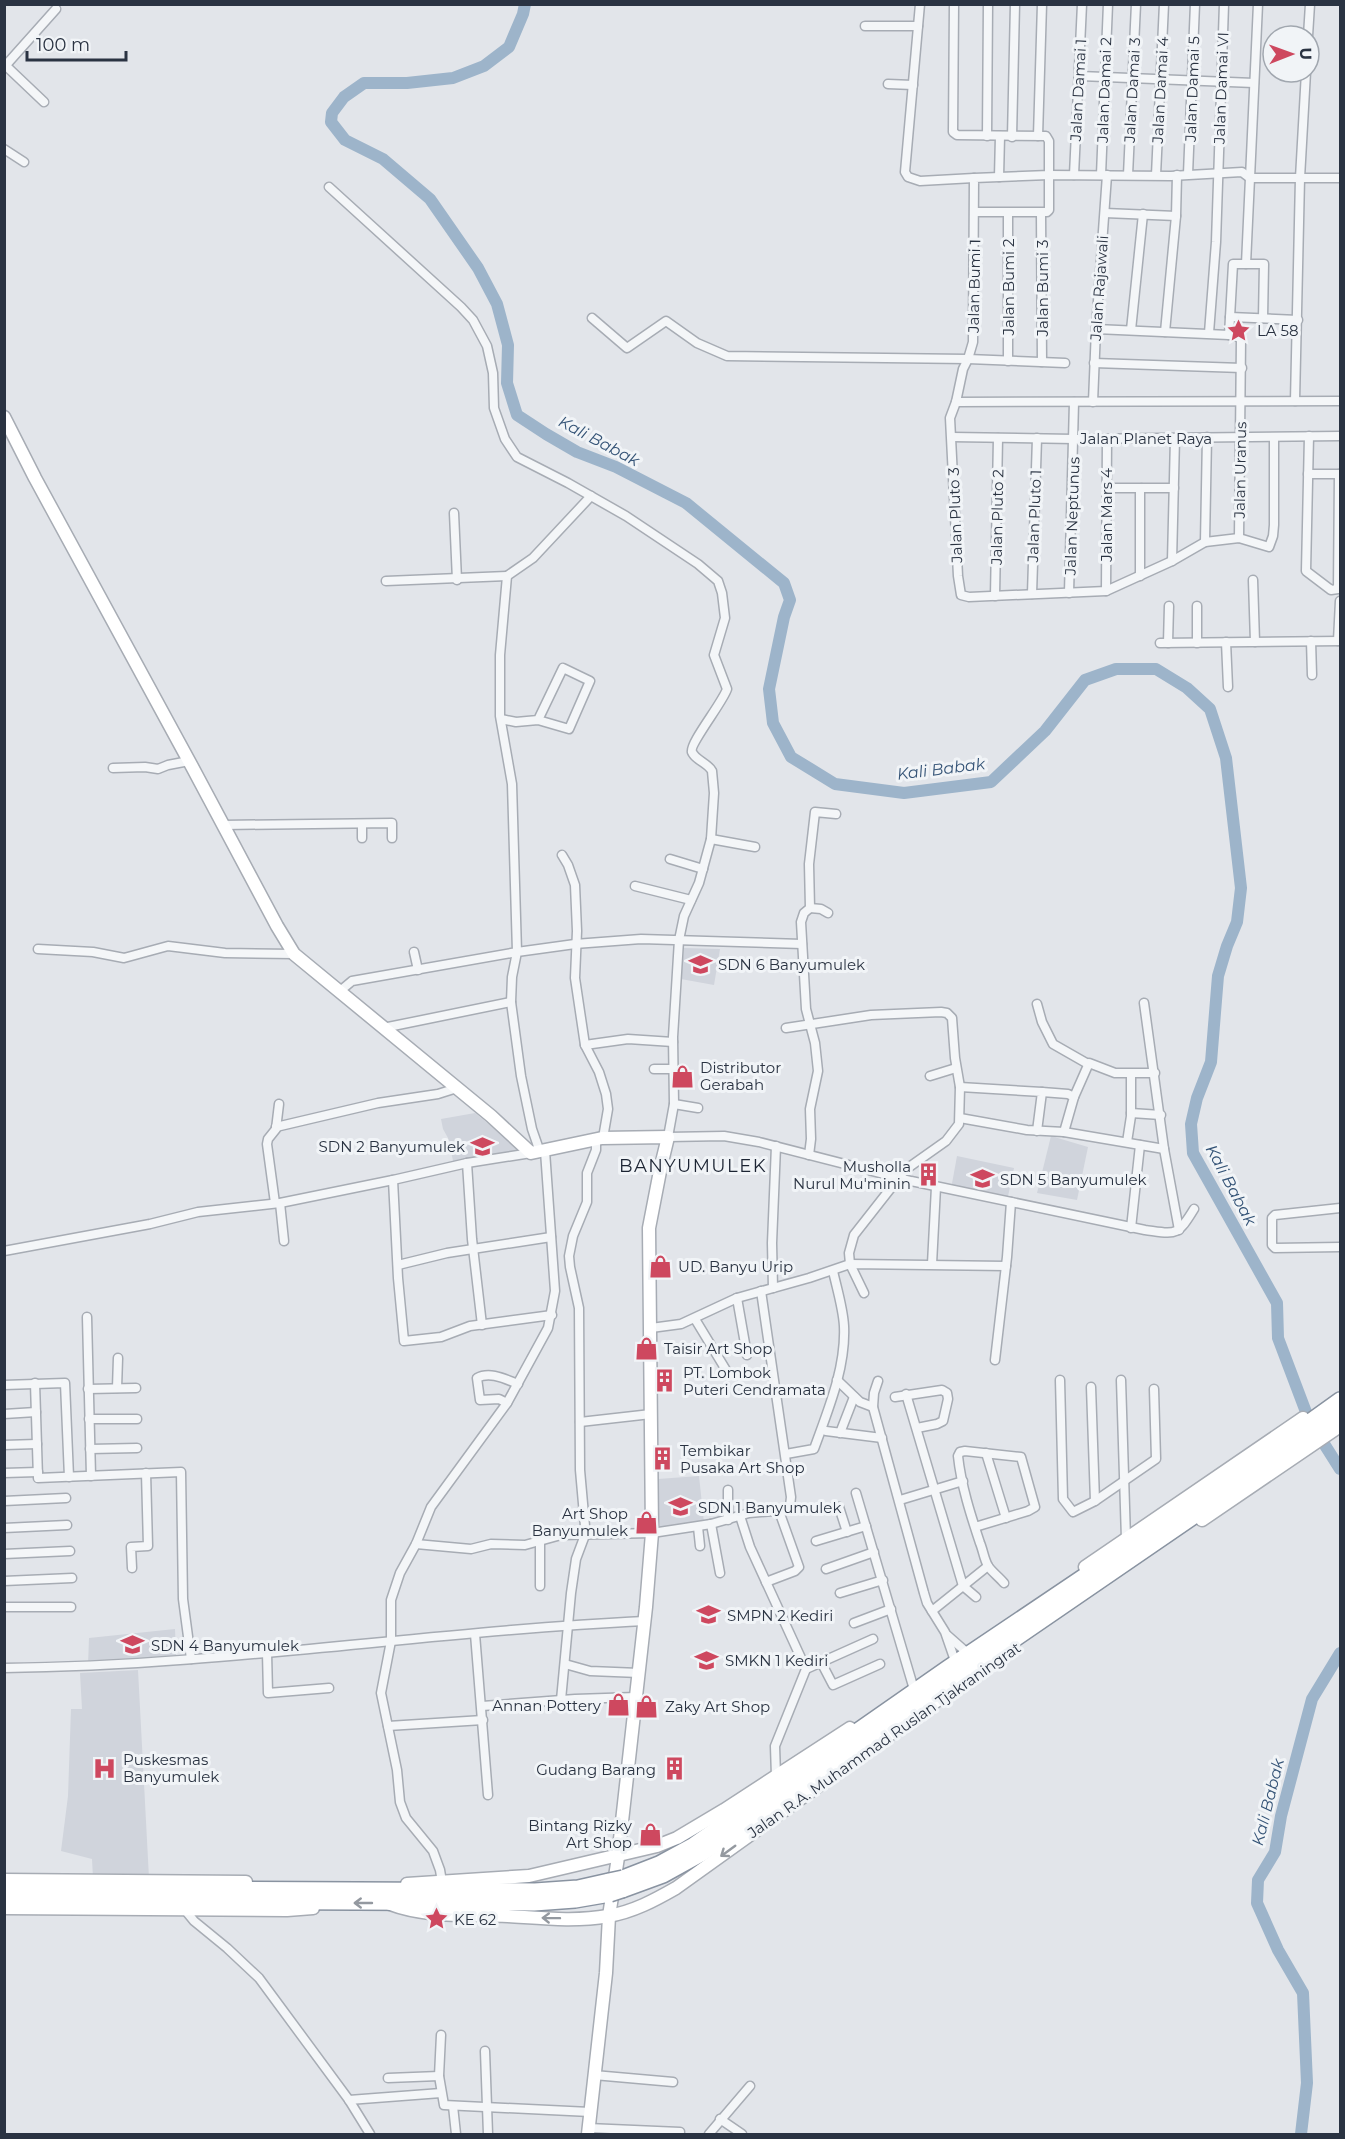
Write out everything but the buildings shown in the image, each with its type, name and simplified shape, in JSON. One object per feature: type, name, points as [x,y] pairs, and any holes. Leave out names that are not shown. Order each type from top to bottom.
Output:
[{"type":"highway","name":"Jalan R.A. Muhammad Ruslan Tjakraningrat","points":[[952,1669],[1227,1499],[1252,1470],[1341,1400]]},
{"type":"highway","name":"Jalan R.A. Muhammad Ruslan Tjakraningrat","points":[[4,1900],[383,1896],[616,1886],[694,1845],[952,1669],[1252,1470],[1341,1416]]},
{"type":"highway","points":[[915,1685],[952,1669],[980,1671]]},
{"type":"highway","points":[[929,1707],[952,1669]]},
{"type":"highway","name":"Jalan R.A. Muhammad Ruslan Tjakraningrat","points":[[4,1888],[328,1896]]},
{"type":"street","points":[[920,4],[905,164],[906,175],[914,180],[1049,175],[1177,175],[1218,172],[1242,172],[1250,178],[1341,178]]},
{"type":"street","points":[[954,4],[953,132],[957,135],[1046,136],[1049,139],[1049,175]]},
{"type":"street","points":[[987,136],[988,4]]},
{"type":"street","points":[[1012,137],[1015,4]]},
{"type":"street","points":[[1038,136],[1042,4]]},
{"type":"street","name":"Jalan Damai 1","points":[[1074,175],[1082,4]]},
{"type":"street","name":"Jalan Damai 2","points":[[1104,175],[1108,4]]},
{"type":"street","name":"Jalan Damai 3","points":[[1128,175],[1136,4]]},
{"type":"street","name":"Jalan Damai 4","points":[[1156,175],[1164,4]]},
{"type":"street","name":"Jalan Damai 5","points":[[1188,174],[1196,4]]},
{"type":"street","name":"Jalan Damai VI","points":[[1209,333],[1216,242],[1224,4]]},
{"type":"street","points":[[1246,264],[1258,4]]},
{"type":"street","points":[[1309,24],[1310,4]]},
{"type":"street","points":[[44,102],[5,65],[56,9]]},
{"type":"street","points":[[865,26],[918,26]]},
{"type":"street","points":[[1080,76],[1254,83]]},
{"type":"street","points":[[888,84],[913,85]]},
{"type":"street","points":[[1296,401],[1300,178],[1305,84]]},
{"type":"street","points":[[999,177],[1000,136]]},
{"type":"street","points":[[4,149],[24,162]]},
{"type":"street","name":"Jalan Bumi 3","points":[[1042,362],[1041,213],[1049,210],[1049,175]]},
{"type":"street","name":"Jalan Rajawali","points":[[1093,402],[1105,213],[1104,175]]},
{"type":"street","points":[[1166,332],[1176,216],[1177,175]]},
{"type":"street","name":"Jalan Bumi 1","points":[[956,402],[960,380],[973,342],[974,178]]},
{"type":"street","points":[[329,187],[473,320],[483,336],[490,358],[494,408],[510,450],[517,458],[568,483],[635,522],[708,571],[718,581],[722,592],[725,618],[714,655],[727,689],[717,709],[694,741],[691,750],[712,771],[714,793],[711,839],[703,870],[678,940],[673,1042],[674,1104],[649,1228],[652,1533],[645,1621],[609,1916],[606,1973],[588,2131],[680,2132]]},
{"type":"street","points":[[975,212],[1041,213]]},
{"type":"street","name":"Jalan Bumi 2","points":[[1008,213],[1008,361]]},
{"type":"street","points":[[1105,213],[1176,216]]},
{"type":"street","points":[[1131,330],[1143,214]]},
{"type":"street","points":[[1096,329],[1229,335],[1233,265],[1246,264],[1265,266],[1263,318]]},
{"type":"street","points":[[1230,316],[1298,320]]},
{"type":"street","points":[[592,318],[627,348],[666,321],[697,343],[727,356],[968,359],[1065,363]]},
{"type":"street","name":"Jalan Uranus","points":[[1229,335],[1241,339],[1239,538]]},
{"type":"street","points":[[1094,363],[1242,368]]},
{"type":"street","points":[[956,402],[1341,401]]},
{"type":"street","name":"Jalan Pluto 3","points":[[956,402],[951,412],[960,593],[962,596],[995,596]]},
{"type":"street","name":"Jalan Neptunus","points":[[1069,593],[1074,402]]},
{"type":"street","points":[[4,417],[71,546],[294,954],[510,1133],[539,1152]]},
{"type":"street","points":[[1308,436],[1305,568],[1308,574],[1332,590],[1338,589],[1340,474],[1308,474]]},
{"type":"street","name":"Jalan Planet Raya","points":[[952,438],[1341,436]]},
{"type":"street","points":[[1205,542],[1207,437]]},
{"type":"street","name":"Jalan Pluto 2","points":[[995,596],[998,438]]},
{"type":"street","name":"Jalan Pluto 1","points":[[1032,594],[1037,438]]},
{"type":"street","points":[[1172,561],[1175,438]]},
{"type":"street","points":[[995,596],[1106,591],[1172,561],[1205,542],[1239,538],[1269,546],[1274,525],[1274,438]]},
{"type":"street","name":"Jalan Mars 4","points":[[1106,591],[1107,439]]},
{"type":"street","points":[[1107,488],[1174,488]]},
{"type":"street","points":[[1140,576],[1141,488]]},
{"type":"street","points":[[386,581],[457,580],[507,576],[533,558],[591,496]]},
{"type":"street","points":[[454,513],[457,580]]},
{"type":"street","points":[[442,1882],[430,1844],[406,1818],[400,1802],[390,1747],[381,1690],[387,1670],[391,1641],[390,1609],[394,1587],[416,1544],[431,1507],[507,1402],[540,1345],[552,1315],[555,1292],[551,1237],[539,1152],[521,1076],[511,1002],[512,977],[517,952],[512,784],[501,719],[500,655],[507,576]]},
{"type":"street","points":[[1253,580],[1255,642]]},
{"type":"street","points":[[1169,606],[1164,643],[1340,641],[1340,601]]},
{"type":"street","points":[[1197,606],[1197,643]]},
{"type":"street","points":[[1311,641],[1312,675]]},
{"type":"street","points":[[1226,642],[1228,687]]},
{"type":"street","points":[[501,719],[516,722],[538,720],[570,729],[590,681],[563,668],[538,720]]},
{"type":"street","points":[[113,768],[145,767],[158,770],[168,765],[189,761]]},
{"type":"street","points":[[810,908],[809,864],[814,812],[836,814]]},
{"type":"street","points":[[362,824],[362,838]]},
{"type":"street","points":[[223,825],[392,824],[392,838]]},
{"type":"street","points":[[711,839],[755,847]]},
{"type":"street","points":[[561,1700],[566,1625],[576,1559],[585,1535],[580,1470],[579,1308],[570,1267],[570,1248],[587,1202],[587,1173],[608,1109],[599,1072],[585,1045],[575,978],[574,885],[568,864],[562,855]]},
{"type":"street","points":[[670,859],[703,870]]},
{"type":"street","points":[[635,886],[691,900]]},
{"type":"street","points":[[809,1155],[810,1108],[818,1071],[805,998],[801,917],[810,908],[821,909],[828,913]]},
{"type":"street","points":[[336,988],[352,981],[575,944],[641,939],[802,944]]},
{"type":"street","points":[[38,949],[93,952],[124,958],[168,946],[225,952],[294,954]]},
{"type":"street","points":[[414,952],[418,970]]},
{"type":"street","points":[[383,1028],[511,1002]]},
{"type":"street","points":[[1144,1003],[1164,1149],[1179,1230]]},
{"type":"street","points":[[1037,1004],[1042,1022],[1053,1044],[1088,1064],[1115,1073],[1155,1073]]},
{"type":"street","points":[[786,1028],[872,1015],[947,1013],[952,1018],[960,1087],[960,1118],[953,1133],[946,1141],[913,1163],[854,1235],[849,1253],[850,1264],[864,1293]]},
{"type":"street","points":[[585,1045],[628,1039],[673,1042]]},
{"type":"street","points":[[1064,1132],[1074,1097],[1088,1064]]},
{"type":"street","points":[[930,1076],[956,1068]]},
{"type":"street","points":[[654,1069],[673,1069]]},
{"type":"street","points":[[1127,1142],[1131,1113],[1131,1074]]},
{"type":"street","points":[[960,1087],[1068,1094],[1074,1097]]},
{"type":"street","points":[[276,1127],[378,1103],[431,1095],[458,1088]]},
{"type":"street","points":[[1037,1131],[1042,1092]]},
{"type":"street","points":[[279,1104],[275,1132],[268,1139],[267,1144],[274,1203],[284,1241]]},
{"type":"street","points":[[674,1104],[698,1108]]},
{"type":"street","points":[[1131,1113],[1161,1115]]},
{"type":"street","points":[[960,1118],[1164,1149]]},
{"type":"street","points":[[4,1251],[150,1224],[198,1212],[274,1203],[467,1163],[539,1152],[600,1138],[724,1136],[776,1146],[936,1187],[1131,1228],[1164,1232],[1174,1233],[1179,1230],[1194,1209]]},
{"type":"street","points":[[1131,1228],[1140,1145]]},
{"type":"street","points":[[773,1288],[772,1242],[776,1146]]},
{"type":"street","points":[[467,1163],[473,1249],[482,1325]]},
{"type":"street","points":[[393,1180],[404,1341],[436,1338],[462,1328],[552,1315]]},
{"type":"street","points":[[932,1264],[936,1187]]},
{"type":"street","points":[[995,1360],[1011,1202]]},
{"type":"street","points":[[1341,1208],[1275,1215],[1272,1218],[1272,1245],[1275,1248],[1341,1247]]},
{"type":"street","points":[[398,1265],[473,1249],[551,1237]]},
{"type":"street","points":[[651,1328],[695,1319],[737,1298],[833,1271],[850,1264],[1005,1266]]},
{"type":"street","points":[[786,1454],[814,1449],[837,1380],[843,1354],[844,1330],[833,1271]]},
{"type":"street","points":[[416,1544],[466,1549],[491,1544],[525,1545],[557,1536],[652,1533],[698,1527],[753,1513],[788,1509],[791,1504],[786,1454],[761,1291]]},
{"type":"street","points":[[737,1298],[747,1355]]},
{"type":"street","points":[[87,1317],[91,1476]]},
{"type":"street","points":[[695,1319],[729,1375]]},
{"type":"street","points":[[117,1388],[118,1358]]},
{"type":"street","points":[[507,1402],[496,1399],[480,1400],[477,1377],[492,1376],[518,1384]]},
{"type":"street","points":[[837,1380],[854,1397],[873,1407]]},
{"type":"street","points":[[1060,1380],[1063,1499],[1073,1512],[1095,1501],[1156,1459],[1154,1389]]},
{"type":"street","points":[[1121,1380],[1126,1539]]},
{"type":"street","points":[[878,1381],[873,1407],[900,1500],[920,1582],[927,1603],[945,1632],[952,1669]]},
{"type":"street","points":[[35,1383],[38,1478],[181,1472],[183,1599],[191,1659]]},
{"type":"street","points":[[4,1385],[65,1383],[69,1477]]},
{"type":"street","points":[[1091,1387],[1095,1501]]},
{"type":"street","points":[[88,1389],[136,1388]]},
{"type":"street","points":[[895,1396],[942,1390],[948,1395],[943,1421],[916,1428]]},
{"type":"street","name":"Jalan R.A. Muhammad Ruslan Tjakraningrat","points":[[1252,1470],[1341,1391]]},
{"type":"street","points":[[906,1395],[963,1586],[976,1597]]},
{"type":"street","points":[[840,1433],[854,1397]]},
{"type":"street","points":[[4,1413],[36,1412]]},
{"type":"street","points":[[580,1422],[651,1414]]},
{"type":"street","points":[[89,1419],[137,1419]]},
{"type":"street","name":"Jalan R.A. Muhammad Ruslan Tjakraningrat","points":[[383,1896],[407,1884],[528,1876],[618,1857],[677,1838],[915,1685],[952,1669],[1126,1539],[1252,1470],[1341,1426]]},
{"type":"street","points":[[826,1431],[882,1438]]},
{"type":"street","points":[[4,1445],[37,1443]]},
{"type":"street","points":[[90,1449],[137,1448]]},
{"type":"street","points":[[975,1527],[1035,1507],[1023,1461],[1019,1456],[965,1451],[959,1453],[963,1481],[975,1527],[988,1566],[1004,1583]]},
{"type":"street","points":[[986,1453],[1006,1518]]},
{"type":"street","points":[[4,1473],[38,1472]]},
{"type":"street","points":[[132,1568],[131,1547],[148,1546],[146,1473]]},
{"type":"street","points":[[900,1500],[963,1481]]},
{"type":"street","points":[[728,1490],[728,1520]]},
{"type":"street","points":[[856,1493],[915,1685]]},
{"type":"street","points":[[4,1501],[66,1498]]},
{"type":"street","name":"Jalan R.A. Muhammad Ruslan Tjakraningrat","points":[[383,1896],[415,1912],[585,1919],[609,1916],[649,1903],[676,1888],[929,1707],[1227,1499]]},
{"type":"street","points":[[815,1510],[839,1507],[847,1532]]},
{"type":"street","points":[[766,1582],[795,1571],[799,1566],[779,1511]]},
{"type":"street","points":[[740,1516],[750,1547],[806,1669]]},
{"type":"street","points":[[711,1524],[720,1573]]},
{"type":"street","points":[[4,1528],[67,1525]]},
{"type":"street","points":[[816,1541],[866,1526]]},
{"type":"street","points":[[698,1527],[700,1546]]},
{"type":"street","points":[[540,1541],[540,1586]]},
{"type":"street","points":[[4,1554],[70,1551]]},
{"type":"street","points":[[826,1569],[874,1552]]},
{"type":"street","points":[[932,1611],[988,1566]]},
{"type":"street","points":[[4,1581],[72,1578]]},
{"type":"street","points":[[840,1593],[883,1580]]},
{"type":"street","points":[[4,1607],[71,1607]]},
{"type":"street","points":[[854,1623],[891,1609]]},
{"type":"street","points":[[4,1668],[85,1666],[191,1659],[566,1625],[645,1621]]},
{"type":"street","points":[[476,1634],[488,1795]]},
{"type":"street","points":[[776,1776],[775,1746],[806,1669],[873,1639]]},
{"type":"street","points":[[267,1653],[268,1693],[329,1688]]},
{"type":"street","points":[[821,1662],[833,1685],[880,1664]]},
{"type":"street","points":[[565,1664],[590,1671],[639,1673]]},
{"type":"street","points":[[482,1706],[636,1697]]},
{"type":"street","points":[[388,1726],[483,1720]]},
{"type":"street","name":"Jalan R.A. Muhammad Ruslan Tjakraningrat","points":[[4,1880],[303,1883],[328,1896]]},
{"type":"street","name":"Jalan R.A. Muhammad Ruslan Tjakraningrat","points":[[4,1908],[287,1910],[307,1908],[328,1896]]},
{"type":"street","points":[[185,1910],[194,1921],[259,1978],[349,2100],[370,2134]]},
{"type":"street","points":[[441,2035],[439,2076],[444,2105],[590,2112]]},
{"type":"street","points":[[485,2051],[488,2134]]},
{"type":"street","points":[[594,2075],[673,2082]]},
{"type":"street","points":[[388,2078],[439,2076]]},
{"type":"street","points":[[709,2134],[750,2086]]},
{"type":"street","points":[[349,2100],[441,2093]]},
{"type":"street","points":[[453,2106],[456,2134]]},
{"type":"street","points":[[720,2119],[742,2134]]},
{"type":"shaded area","name":"SDN 6 Banyumulek","points":[[684,948],[720,949],[714,985],[681,979]]},
{"type":"shaded area","name":"SDN 2 Banyumulek","points":[[475,1113],[526,1154],[454,1165],[441,1119]]},
{"type":"shaded area","points":[[1051,1136],[1088,1147],[1077,1200],[1037,1193]]},
{"type":"shaded area","name":"SDN 5 Banyumulek","points":[[957,1156],[1014,1168],[1007,1201],[951,1189]]},
{"type":"shaded area","name":"SDN 1 Banyumulek","points":[[699,1476],[704,1523],[657,1530],[658,1479]]},
{"type":"shaded area","name":"SDN 4 Banyumulek","points":[[175,1629],[176,1655],[169,1656],[169,1658],[88,1665],[89,1638]]},
{"type":"shaded area","name":"Puskesmas Banyumulek","points":[[138,1670],[149,1878],[93,1878],[92,1859],[61,1851],[68,1796],[71,1709],[82,1709],[80,1673]]},
{"type":"waterway","name":"Kali Babak","points":[[525,4],[509,47],[484,66],[453,78],[407,83],[364,83],[344,97],[332,113],[331,122],[345,140],[383,159],[430,199],[478,268],[497,304],[508,345],[507,383],[517,415],[577,452],[616,467],[686,503],[784,583],[790,600],[784,617],[769,689],[773,723],[791,757],[835,784],[904,793],[991,782],[1045,731],[1085,680],[1116,669],[1156,669],[1187,688],[1210,709],[1226,758],[1241,888],[1237,922],[1218,976],[1211,1062],[1197,1098],[1191,1124],[1193,1153],[1277,1303],[1278,1338],[1309,1420],[1340,1469]]},
{"type":"waterway","name":"Kali Babak","points":[[1301,2134],[1307,2083],[1303,1993],[1278,1950],[1257,1903],[1258,1880],[1275,1852],[1281,1816],[1312,1699],[1340,1653]]},
{"type":"place","name":"LA 58","points":[[1239,330]]},
{"type":"place","name":"SDN 6 Banyumulek","points":[[700,964]]},
{"type":"place","name":"Distributor Gerabah","points":[[682,1076]]},
{"type":"place","name":"SDN 2 Banyumulek","points":[[483,1146]]},
{"type":"place","name":"Musholla Nurul Mu'minin","points":[[929,1175]]},
{"type":"place","name":"SDN 5 Banyumulek","points":[[982,1179]]},
{"type":"place","name":"UD. Banyu Urip","points":[[660,1266]]},
{"type":"place","name":"Taisir Art Shop","points":[[646,1348]]},
{"type":"place","name":"PT. Lombok Puteri Cendramata","points":[[665,1381]]},
{"type":"place","name":"Tembikar Pusaka Art Shop","points":[[662,1459]]},
{"type":"place","name":"SDN 1 Banyumulek","points":[[680,1507]]},
{"type":"place","name":"Art Shop Banyumulek","points":[[646,1522]]},
{"type":"place","name":"SMPN 2 Kediri","points":[[709,1615]]},
{"type":"place","name":"SDN 4 Banyumulek","points":[[133,1645]]},
{"type":"place","name":"SMKN 1 Kediri","points":[[707,1660]]},
{"type":"place","name":"Annan Pottery","points":[[619,1705]]},
{"type":"place","name":"Zaky Art Shop","points":[[647,1706]]},
{"type":"place","name":"Puskesmas Banyumulek","points":[[105,1768]]},
{"type":"place","name":"Gudang Barang","points":[[674,1769]]},
{"type":"place","name":"Bintang Rizky Art Shop","points":[[650,1834]]},
{"type":"place","name":"KE 62","points":[[436,1919]]},
{"type":"district","name":"BANYUMULEK","points":[[693,1166]]}]
